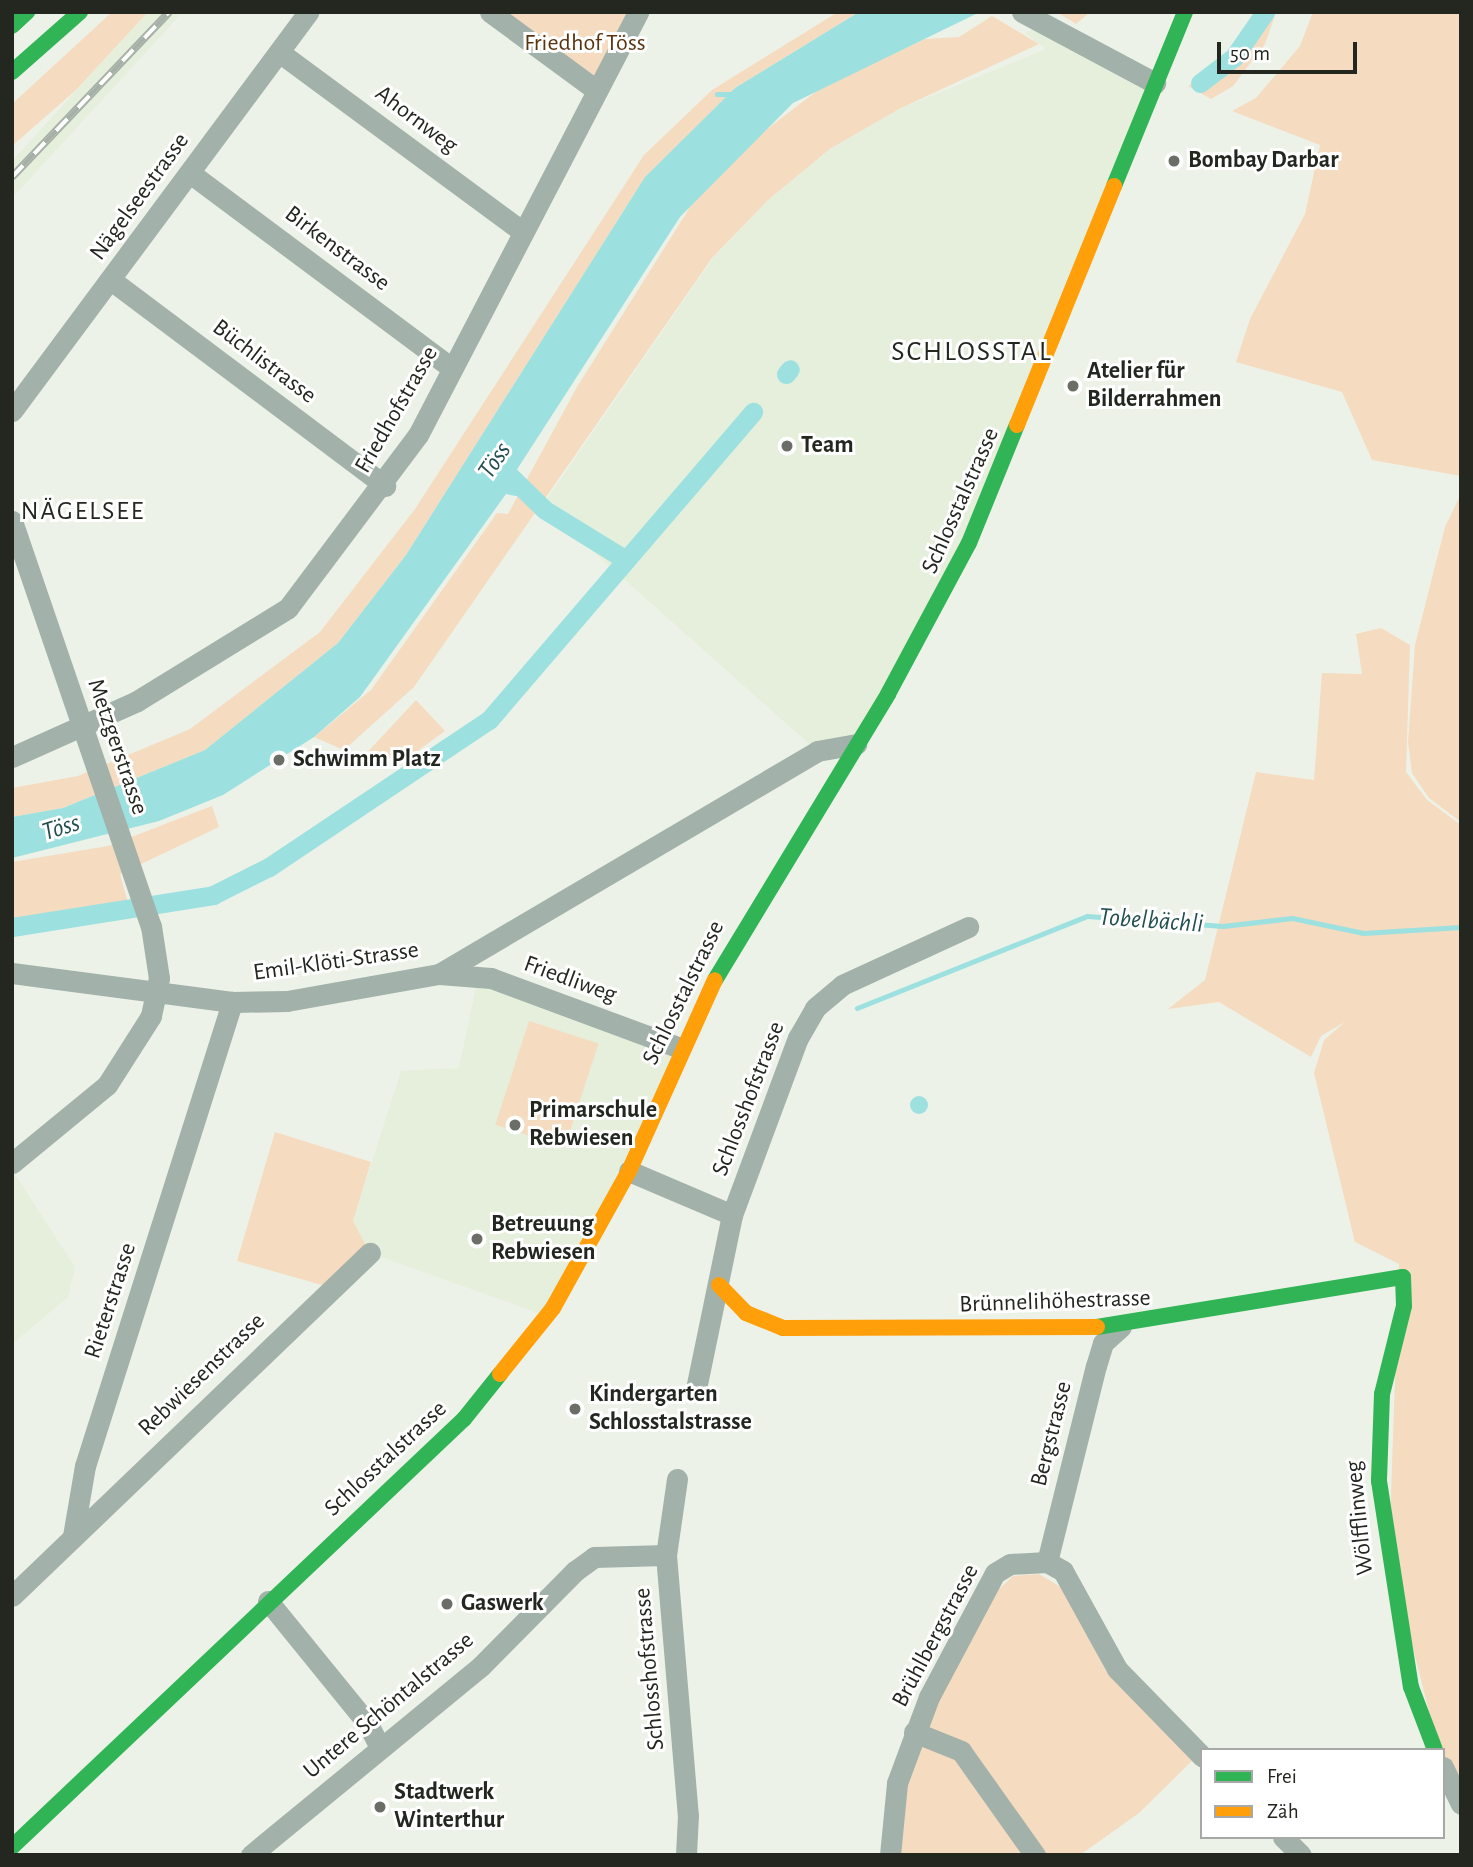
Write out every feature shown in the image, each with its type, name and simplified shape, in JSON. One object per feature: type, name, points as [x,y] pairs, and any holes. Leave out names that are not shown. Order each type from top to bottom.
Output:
[{"type":"main road","points":[[12,26],[27,12]]},
{"type":"main road","points":[[12,72],[79,12]]},
{"type":"main road","name":"Schlosstalstrasse","points":[[12,1847],[268,1601],[464,1419],[519,1354],[590,1249],[629,1171],[680,1048],[767,881],[856,744],[969,543],[1185,12]]},
{"type":"main road","name":"Brünnelihöhestrasse","points":[[719,1285],[746,1313],[783,1328],[1121,1327],[1403,1278]]},
{"type":"main road","name":"Wölfflinweg","points":[[1403,1278],[1404,1306],[1382,1394],[1379,1481],[1411,1687],[1434,1748]]},
{"type":"street","name":"Nägelseestrasse","points":[[12,411],[308,12]]},
{"type":"street","points":[[490,12],[594,89]]},
{"type":"street","name":"Friedhofstrasse","points":[[12,757],[81,723],[137,702],[288,608],[385,486],[452,368],[594,89],[638,12]]},
{"type":"street","points":[[1022,12],[1155,83]]},
{"type":"street","name":"Ahornweg","points":[[279,52],[522,231]]},
{"type":"street","name":"Birkenstrasse","points":[[190,173],[452,368]]},
{"type":"street","name":"Büchlistrasse","points":[[111,280],[385,486]]},
{"type":"street","name":"Metzgerstrasse","points":[[12,521],[151,926],[159,993]]},
{"type":"street","name":"Emil-Klöti-Strasse","points":[[12,973],[232,1002],[287,1001],[439,974],[817,751],[856,744]]},
{"type":"street","name":"Schlosshofstrasse","points":[[697,1384],[732,1215],[798,1038],[816,1008],[842,985],[968,927]]},
{"type":"street","name":"Friedliweg","points":[[439,974],[491,978],[680,1048]]},
{"type":"street","points":[[12,1163],[107,1085],[159,993]]},
{"type":"street","name":"Rieterstrasse","points":[[73,1536],[85,1466],[232,1002]]},
{"type":"street","name":"Schlosshofstrasse","points":[[629,1171],[732,1215]]},
{"type":"street","name":"Rebwiesenstrasse","points":[[73,1536],[370,1253]]},
{"type":"street","name":"Bergstrasse","points":[[1047,1562],[1096,1366],[1104,1343],[1121,1327]]},
{"type":"street","name":"Schlosshofstrasse","points":[[677,1479],[666,1555],[688,1815],[686,1855]]},
{"type":"street","points":[[12,1596],[73,1536]]},
{"type":"street","name":"Untere Schöntalstrasse","points":[[251,1855],[481,1666],[594,1557],[666,1555]]},
{"type":"street","points":[[1047,1562],[1076,1588],[1117,1669],[1200,1754]]},
{"type":"street","name":"Brühlbergstrasse","points":[[890,1855],[897,1783],[914,1732],[995,1573],[1010,1564],[1047,1562]]},
{"type":"street","points":[[268,1601],[368,1724],[380,1748]]},
{"type":"street","points":[[914,1732],[961,1751],[1035,1855]]},
{"type":"street","points":[[1445,1771],[1461,1804]]},
{"type":"street","points":[[1285,1839],[1301,1855]]},
{"type":"shaded area","points":[[148,12],[183,12],[12,198],[12,161]]},
{"type":"shaded area","points":[[1043,24],[1155,83],[918,643],[856,744],[817,751],[542,506],[713,258],[768,200],[831,149],[899,109],[1046,49],[1025,33]]},
{"type":"shaded area","name":"Primarschule Rebwiesen","points":[[478,977],[680,1048],[547,1316],[370,1253],[353,1221],[401,1071],[459,1068]]},
{"type":"shaded area","points":[[12,1170],[75,1267],[68,1297],[12,1344]]},
{"type":"green space","points":[[112,12],[148,12],[76,90],[12,146],[12,104]]},
{"type":"green space","name":"Friedhof Töss","points":[[490,12],[638,12],[595,89]]},
{"type":"green space","points":[[838,12],[859,12],[735,88],[645,177],[406,555],[338,643],[205,750],[63,808],[12,817],[12,788],[78,776],[190,729],[320,632],[415,509],[644,155],[712,90]]},
{"type":"green space","points":[[1057,12],[1090,12],[1076,24]]},
{"type":"green space","points":[[1266,12],[1276,12],[1265,44],[1233,86],[1211,99],[1188,86],[1234,58]]},
{"type":"green space","points":[[1313,12],[1461,12],[1461,476],[1372,460],[1342,392],[1236,362],[1250,319],[1305,214],[1320,145],[1232,111],[1256,98],[1300,46]]},
{"type":"green space","points":[[992,16],[1039,44],[899,109],[830,149],[768,200],[712,258],[414,687],[344,750],[314,737],[371,690],[497,513],[508,514],[577,387],[692,204],[749,143],[822,87],[925,39],[959,37]]},
{"type":"green space","points":[[1461,494],[1461,822],[1429,798],[1412,773],[1408,742],[1415,645],[1445,527]]},
{"type":"green space","points":[[1381,628],[1410,645],[1406,772],[1427,800],[1461,825],[1461,1804],[1445,1771],[1445,1748],[1438,1748],[1389,1553],[1399,1264],[1355,1242],[1314,1073],[1324,1040],[1345,1022],[1321,1036],[1311,1057],[1219,1002],[1168,1009],[1205,980],[1256,772],[1314,780],[1322,673],[1362,674],[1356,634]]},
{"type":"green space","points":[[416,700],[445,731],[409,757],[362,758]]},
{"type":"green space","points":[[212,806],[219,827],[120,874],[128,903],[12,919],[12,862],[108,846]]},
{"type":"green space","points":[[529,1021],[598,1044],[565,1147],[495,1125]]},
{"type":"green space","points":[[275,1132],[371,1162],[353,1221],[370,1253],[329,1287],[237,1261]]},
{"type":"green space","points":[[1039,1574],[1064,1589],[1106,1671],[1199,1754],[1139,1813],[1080,1855],[890,1855],[914,1732],[996,1592],[1013,1576]]},
{"type":"water","name":"Töss","points":[[859,12],[980,12],[793,103],[680,217],[516,471],[526,489],[521,497],[506,494],[360,697],[314,737],[223,795],[159,821],[12,858],[12,817],[63,808],[205,750],[338,643],[406,555],[645,177],[735,88]]},
{"type":"water","points":[[919,1096],[925,1099],[928,1105],[925,1111],[919,1114],[913,1111],[910,1105],[913,1099]]},
{"type":"waterway","points":[[1200,83],[1234,57],[1265,12]]},
{"type":"waterway","points":[[717,94],[735,94]]},
{"type":"waterway","points":[[786,374],[790,369]]},
{"type":"waterway","points":[[12,927],[213,895],[269,867],[489,720],[753,412]]},
{"type":"waterway","name":"Töss","points":[[506,472],[545,510],[626,560]]},
{"type":"waterway","name":"Tobelbächli","points":[[857,1008],[1087,916],[1223,926],[1292,918],[1363,933],[1461,927]]},
{"type":"railway","points":[[12,177],[169,12]]},
{"type":"traffic: fast","points":[[12,26],[27,12]]},
{"type":"traffic: fast","points":[[12,72],[80,12]]},
{"type":"traffic: fast","points":[[1114,186],[1185,12]]},
{"type":"traffic: fast","points":[[715,980],[888,694],[969,543],[1017,425]]},
{"type":"traffic: fast","points":[[1097,1327],[1403,1277],[1404,1306],[1382,1394],[1379,1481],[1411,1687],[1434,1748]]},
{"type":"traffic: fast","points":[[12,1847],[464,1419],[500,1374]]},
{"type":"traffic: slow","points":[[1017,425],[1114,186]]},
{"type":"traffic: slow","points":[[500,1374],[553,1308],[629,1171],[715,980]]},
{"type":"traffic: slow","points":[[719,1285],[746,1313],[783,1328],[1097,1327]]},
{"type":"place","name":"Bombay Darbar","points":[[1174,161]]},
{"type":"place","name":"Atelier für Bilderrahmen","points":[[1073,386]]},
{"type":"place","name":"Team","points":[[787,446]]},
{"type":"place","name":"Schwimm Platz","points":[[279,760]]},
{"type":"place","name":"Primarschule Rebwiesen","points":[[515,1125]]},
{"type":"place","name":"Betreuung Rebwiesen","points":[[477,1239]]},
{"type":"place","name":"Kindergarten Schlosstalstrasse","points":[[575,1409]]},
{"type":"place","name":"Gaswerk","points":[[447,1604]]},
{"type":"place","name":"Stadtwerk Winterthur","points":[[380,1807]]},
{"type":"district","name":"SCHLOSSTAL","points":[[972,352]]},
{"type":"district","name":"NÄGELSEE","points":[[83,512]]}]
